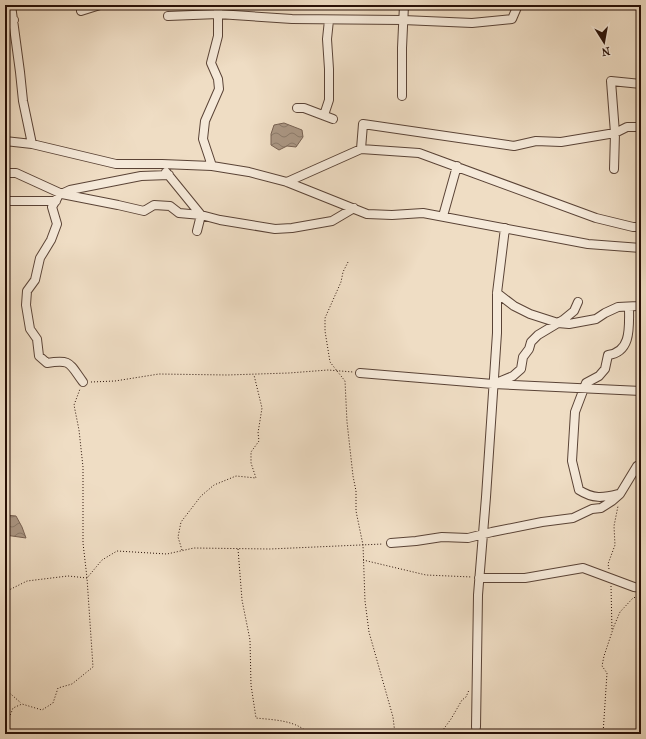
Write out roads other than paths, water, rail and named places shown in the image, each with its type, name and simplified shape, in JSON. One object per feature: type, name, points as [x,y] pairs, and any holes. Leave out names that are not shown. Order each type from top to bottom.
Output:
[{"type":"street","points":[[12,5],[23,101],[32,144]]},
{"type":"street","points":[[81,11],[100,5]]},
{"type":"street","points":[[212,166],[203,140],[205,121],[219,89],[218,80],[211,63],[218,36],[218,5]]},
{"type":"street","points":[[402,96],[404,5]]},
{"type":"street","points":[[168,16],[218,14],[329,20],[403,20],[472,23],[512,19],[518,5]]},
{"type":"street","points":[[5,20],[14,20]]},
{"type":"street","points":[[324,115],[329,100],[327,39],[329,20]]},
{"type":"street","points":[[614,168],[614,133],[611,81],[641,84]]},
{"type":"street","points":[[297,108],[304,108],[333,119]]},
{"type":"street","points":[[361,149],[363,124],[514,146],[536,141],[561,142],[614,133],[627,128],[641,127]]},
{"type":"street","points":[[5,141],[32,144],[116,164],[212,166],[250,172],[287,182],[367,214],[392,215],[423,213],[588,244],[641,248]]},
{"type":"street","points":[[287,182],[361,149],[419,153],[596,218],[633,227],[641,227]]},
{"type":"street","points":[[162,164],[169,176],[201,215]]},
{"type":"street","points":[[443,216],[457,166]]},
{"type":"street","points":[[5,173],[16,174],[62,194],[144,211],[154,205],[170,206],[179,214],[201,215],[251,226],[275,229],[332,222],[354,208]]},
{"type":"street","points":[[83,382],[70,364],[62,361],[47,363],[39,356],[38,339],[30,329],[26,306],[27,291],[35,280],[40,258],[51,240],[57,224],[52,207],[59,195],[70,190],[141,176],[169,176]]},
{"type":"street","points":[[5,201],[56,201]]},
{"type":"street","points":[[197,231],[201,215]]},
{"type":"street","points":[[476,727],[477,603],[497,333],[497,293],[505,228]]},
{"type":"street","points":[[497,293],[524,312],[558,323],[569,324],[596,319],[618,307],[638,306],[641,304]]},
{"type":"street","points":[[493,384],[513,376],[521,369],[523,357],[529,349],[531,342],[538,335],[574,311],[578,302]]},
{"type":"street","points":[[620,494],[604,497],[589,496],[579,490],[572,461],[575,412],[586,383],[599,376],[605,369],[608,355],[614,354],[624,348],[629,330],[629,307]]},
{"type":"street","points":[[360,373],[493,384],[641,391]]},
{"type":"street","points":[[391,543],[442,537],[468,538],[542,522],[573,518],[592,509],[601,508],[620,494],[637,466],[641,464]]},
{"type":"street","points":[[479,578],[525,578],[583,568],[610,579],[641,588]]},
{"type":"water","points":[[284,123],[302,130],[303,137],[296,147],[287,146],[279,150],[271,145],[271,134],[274,125]]},
{"type":"water","points":[[5,515],[16,516],[26,538],[5,535]]}]
